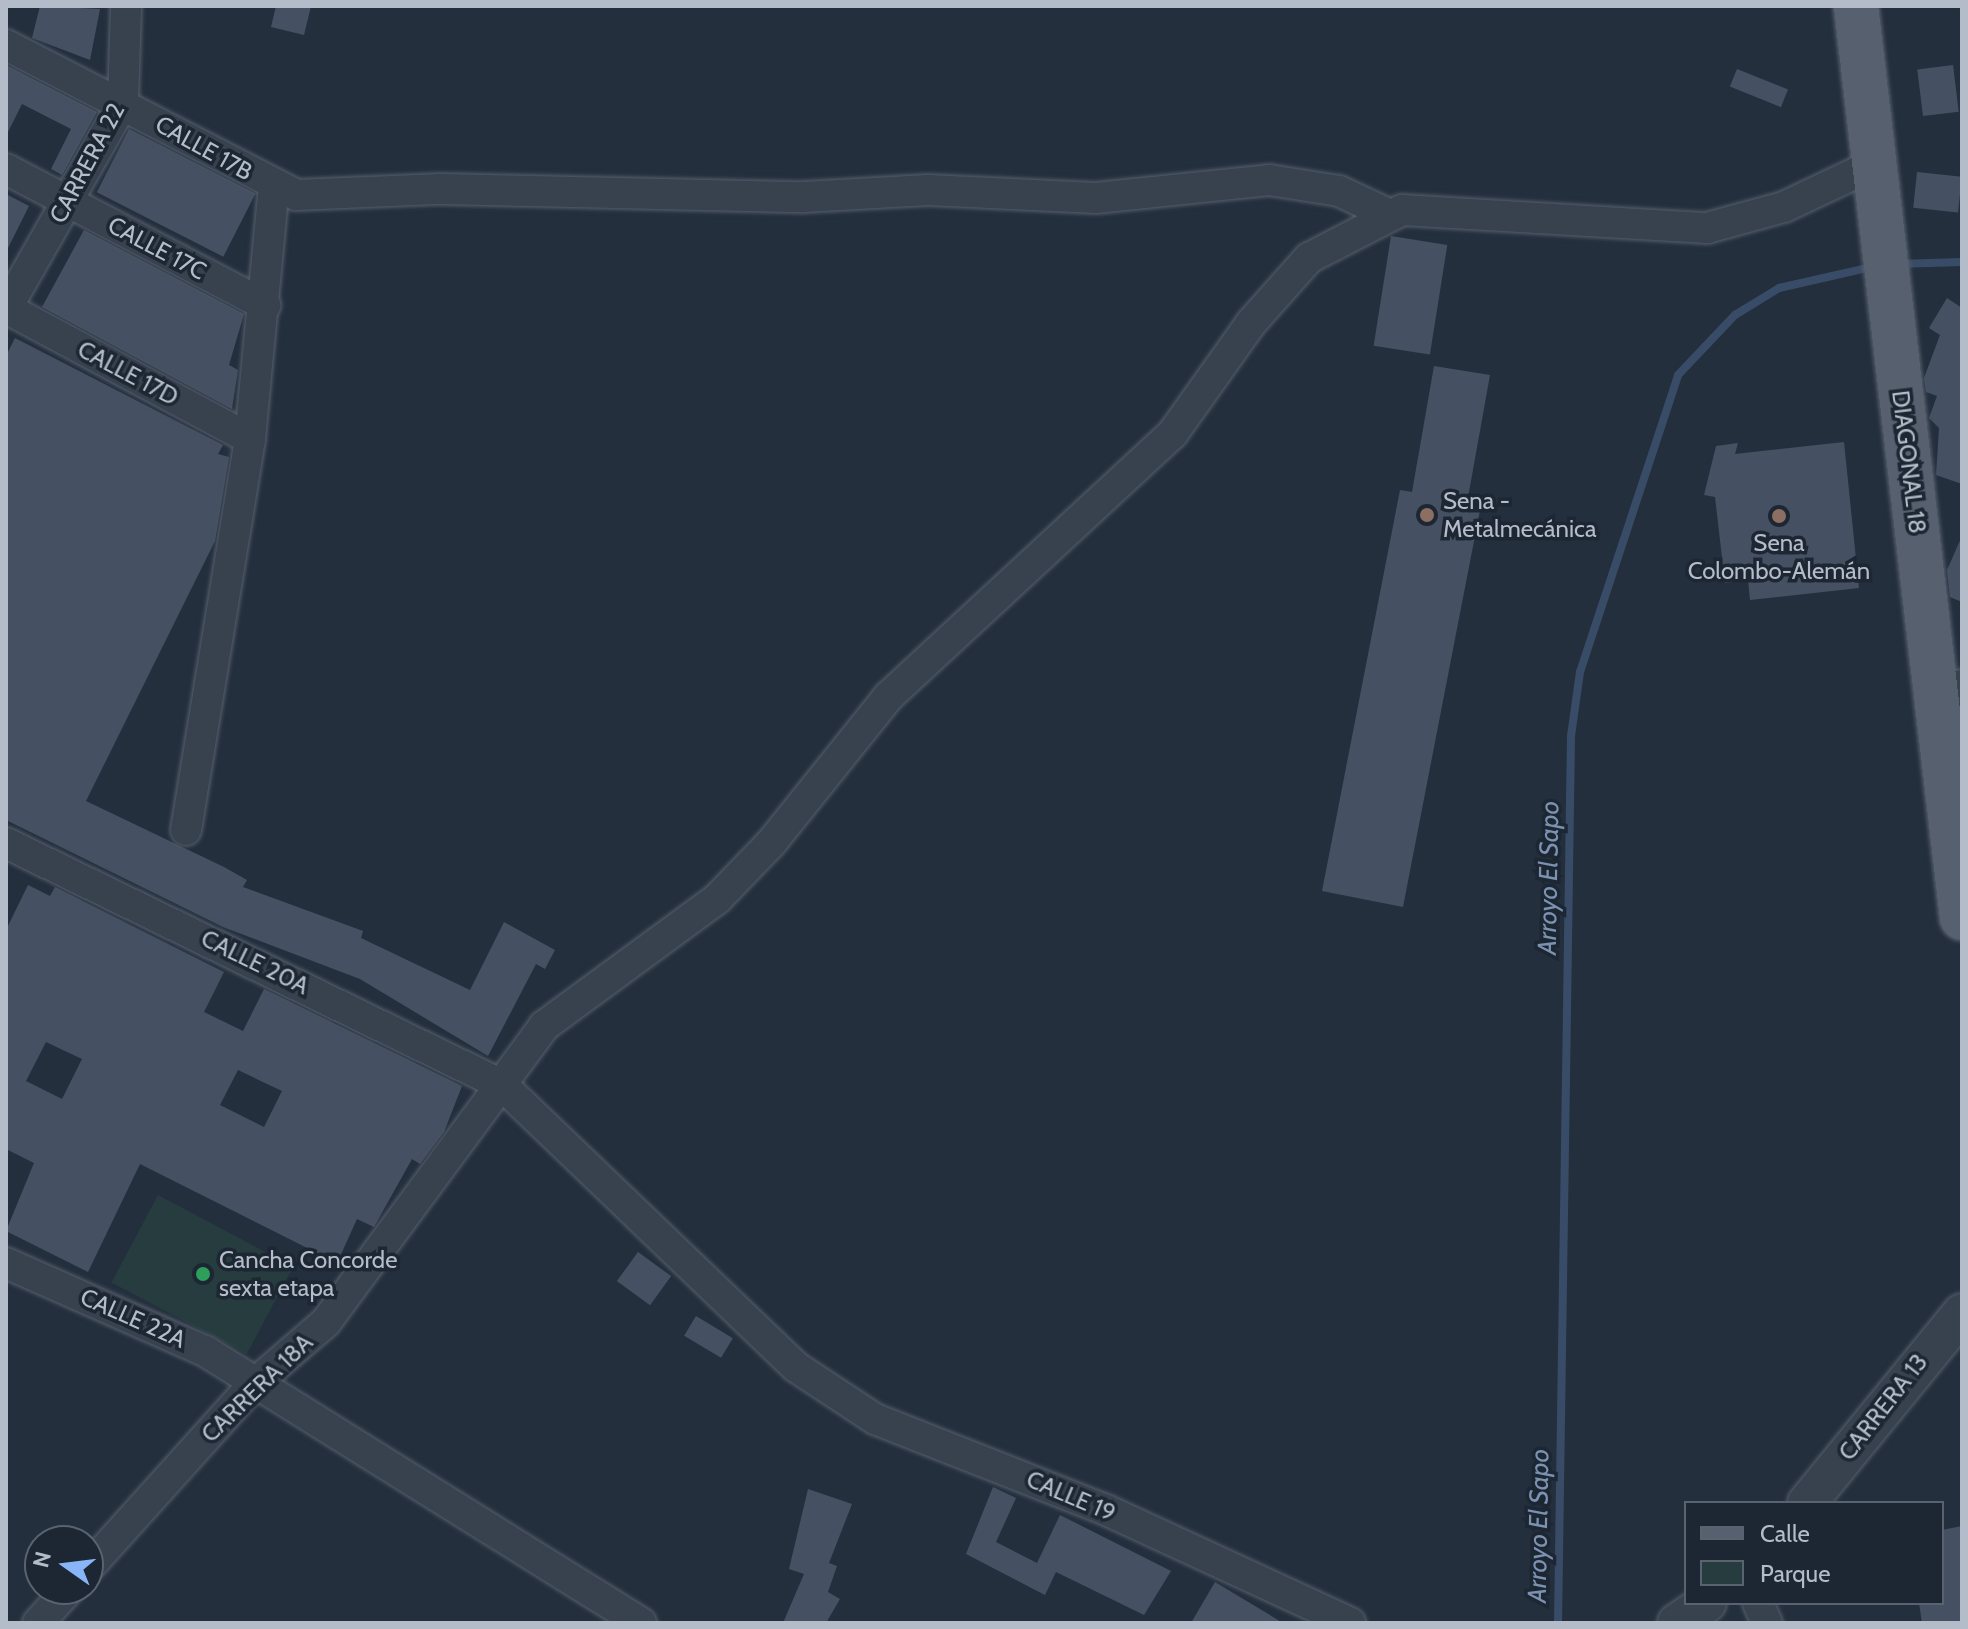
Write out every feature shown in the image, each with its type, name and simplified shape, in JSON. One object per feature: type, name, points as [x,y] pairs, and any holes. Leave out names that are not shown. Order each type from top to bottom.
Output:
[{"type":"main road","name":"DIAGONAL 18","points":[[1856,6],[1886,244],[1887,288],[1955,701],[1962,918]]},
{"type":"street","name":"CARRERA 22","points":[[6,308],[123,103],[126,6]]},
{"type":"street","name":"CALLE 17B","points":[[6,45],[296,195],[442,189],[804,197],[928,190],[1096,198],[1269,180],[1339,191],[1386,213]]},
{"type":"street","points":[[1386,213],[1431,209],[1707,228],[1784,207],[1875,164]]},
{"type":"street","name":"CALLE 17C","points":[[6,169],[265,305]]},
{"type":"street","points":[[186,830],[250,439],[274,186]]},
{"type":"street","name":"CARRERA 18A","points":[[104,1550],[253,1385],[326,1322],[544,1026],[717,899],[888,697],[1173,433],[1252,322],[1309,258],[1386,213]]},
{"type":"street","name":"CALLE 17D","points":[[6,308],[250,439]]},
{"type":"street","name":"CALLE 20A","points":[[6,843],[502,1085],[796,1367]]},
{"type":"street","name":"CALLE 22A","points":[[6,1263],[142,1318],[641,1623]]},
{"type":"street","name":"CARRERA 13","points":[[1809,1501],[1962,1313]]},
{"type":"street","name":"CALLE 19","points":[[796,1367],[875,1419],[1106,1510],[1350,1623]]},
{"type":"street","points":[[38,1623],[54,1605]]},
{"type":"street","points":[[1677,1623],[1704,1605]]},
{"type":"green space","name":"Cancha Concorde sexta etapa","points":[[158,1195],[293,1267],[247,1354],[112,1282]]},
{"type":"building","points":[[40,6],[100,9],[90,60],[32,38]]},
{"type":"building","points":[[276,6],[311,6],[304,35],[271,27]]},
{"type":"building","points":[[6,65],[97,112],[62,175],[51,169],[71,129],[22,104],[6,136]]},
{"type":"building","points":[[1953,65],[1959,112],[1923,116],[1917,69]]},
{"type":"building","points":[[1737,69],[1788,90],[1781,107],[1730,87]]},
{"type":"building","points":[[129,129],[256,193],[223,257],[97,192]]},
{"type":"building","points":[[1917,172],[1962,177],[1958,213],[1913,208]]},
{"type":"building","points":[[6,194],[29,206],[6,252]]},
{"type":"building","points":[[84,230],[244,314],[229,365],[238,370],[232,409],[42,307]]},
{"type":"building","points":[[1391,236],[1447,245],[1430,355],[1374,346]]},
{"type":"building","points":[[1947,298],[1962,308],[1962,484],[1936,475],[1939,428],[1929,418],[1937,396],[1926,392],[1924,378],[1940,335],[1929,328]]},
{"type":"building","points":[[15,338],[223,445],[218,454],[229,457],[215,541],[86,801],[224,867],[247,880],[243,887],[363,931],[361,938],[470,990],[504,922],[555,950],[545,969],[536,964],[488,1056],[360,979],[223,927],[6,820],[6,356]]},
{"type":"building","points":[[1434,366],[1490,375],[1467,503],[1481,505],[1403,907],[1322,891],[1400,490],[1412,492]]},
{"type":"building","points":[[1844,442],[1859,588],[1750,600],[1748,580],[1725,583],[1715,497],[1704,495],[1716,446],[1738,443],[1735,454]]},
{"type":"building","points":[[1962,536],[1962,602],[1950,597],[1947,570]]},
{"type":"building","points":[[28,885],[50,896],[55,887],[224,972],[204,1012],[243,1031],[264,989],[462,1086],[444,1132],[420,1164],[412,1159],[374,1227],[357,1219],[337,1263],[140,1164],[88,1272],[6,1231],[34,1163],[6,1149],[6,930]],"holes":[[[46,1042],[82,1059],[62,1099],[26,1081]],[[238,1070],[282,1091],[264,1127],[220,1105]]]},
{"type":"building","points":[[638,1252],[671,1276],[650,1305],[617,1281]]},
{"type":"building","points":[[696,1316],[733,1338],[721,1358],[684,1336]]},
{"type":"building","points":[[993,1487],[1016,1498],[996,1542],[1037,1563],[1060,1515],[1171,1571],[1144,1615],[1056,1572],[1045,1595],[966,1554]]},
{"type":"building","points":[[808,1489],[852,1504],[829,1563],[837,1566],[828,1592],[840,1599],[826,1623],[783,1623],[804,1574],[789,1569]]},
{"type":"building","points":[[1962,1526],[1962,1623],[1922,1623],[1919,1605],[1944,1605],[1944,1530]]},
{"type":"building","points":[[1215,1582],[1283,1623],[1191,1623]]},
{"type":"waterway","name":"Arroyo El Sapo","points":[[1897,264],[1962,262]]},
{"type":"waterway","name":"Arroyo El Sapo","points":[[1558,1623],[1571,736],[1580,672],[1678,375],[1735,315],[1779,288],[1867,268]]},
{"type":"place","name":"Sena - Metalmecánica","points":[[1427,515]]},
{"type":"place","name":"Sena Colombo-Alemán","points":[[1779,516]]},
{"type":"place","name":"Cancha Concorde sexta etapa","points":[[203,1274]]}]
